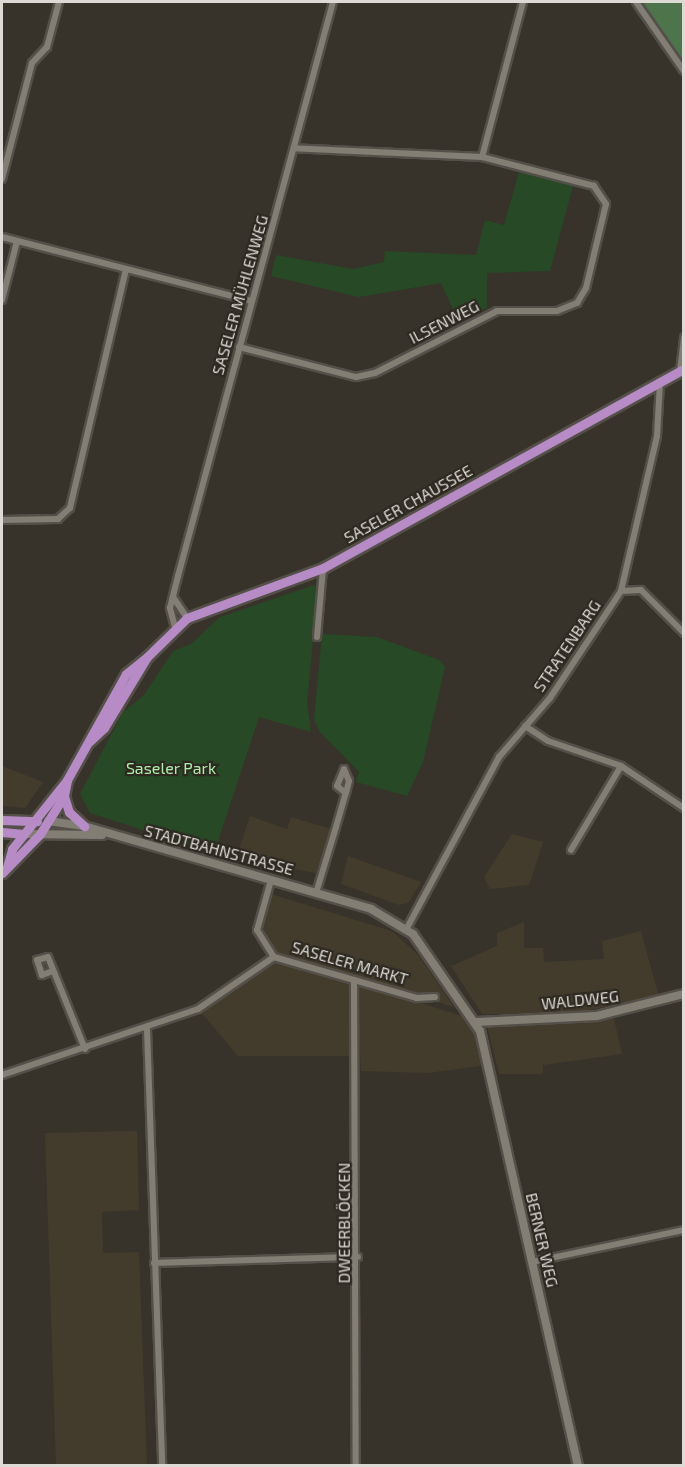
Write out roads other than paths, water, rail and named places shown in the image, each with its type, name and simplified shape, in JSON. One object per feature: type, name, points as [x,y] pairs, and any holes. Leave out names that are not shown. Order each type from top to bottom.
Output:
[{"type":"main road","name":"SASELER CHAUSSEE","points":[[4,870],[24,834],[67,780],[90,741],[142,671],[147,657],[175,627],[187,618],[323,568],[682,370]]},
{"type":"main road","name":"SASELER CHAUSSEE","points":[[4,870],[40,834],[64,796],[67,780]]},
{"type":"main road","points":[[64,796],[67,809],[84,826]]},
{"type":"main road","name":"STADTBAHNSTRASSE","points":[[2,820],[48,821],[84,826],[316,893]]},
{"type":"main road","name":"STADTBAHNSTRASSE","points":[[2,832],[114,836]]},
{"type":"main road","name":"SASELER MARKT","points":[[316,893],[371,909],[407,928],[477,1022]]},
{"type":"main road","name":"WALDWEG","points":[[477,1022],[597,1016],[683,997]]},
{"type":"main road","name":"BERNER WEG","points":[[477,1022],[578,1466]]},
{"type":"street","points":[[2,179],[32,63],[47,47],[59,2]]},
{"type":"street","name":"SASELER MÜHLENWEG","points":[[175,627],[170,616],[173,596],[333,2]]},
{"type":"street","points":[[294,148],[482,156],[523,2]]},
{"type":"street","points":[[636,2],[684,71]]},
{"type":"street","name":"ILSENWEG","points":[[239,347],[356,376],[375,373],[497,311],[557,311],[577,303],[586,288],[606,204],[594,186],[482,156]]},
{"type":"street","points":[[2,237],[251,301]]},
{"type":"street","points":[[2,300],[17,241]]},
{"type":"street","points":[[2,520],[64,516],[100,394],[126,269]]},
{"type":"street","points":[[682,370],[684,336]]},
{"type":"street","name":"STRATENBARG","points":[[407,928],[499,757],[550,698],[621,591],[657,436],[660,382]]},
{"type":"street","points":[[317,637],[323,568]]},
{"type":"street","points":[[621,591],[641,590],[684,633]]},
{"type":"street","points":[[173,596],[187,618]]},
{"type":"street","points":[[525,726],[548,741],[607,759],[621,766],[684,808]]},
{"type":"street","points":[[571,850],[621,766]]},
{"type":"street","points":[[316,893],[346,793]]},
{"type":"street","points":[[2,1075],[147,1029],[198,1010],[274,957],[257,930],[271,880]]},
{"type":"street","name":"SASELER MARKT","points":[[274,957],[417,998]]},
{"type":"street","points":[[53,971],[85,1049]]},
{"type":"street","name":"DWEERBLÖCKEN","points":[[354,980],[358,1257],[356,1466]]},
{"type":"street","points":[[147,1029],[162,1466]]},
{"type":"street","points":[[532,1262],[684,1230]]},
{"type":"street","points":[[154,1263],[358,1257]]},
{"type":"park label","name":"Saseler Park","points":[[171,768]]}]
